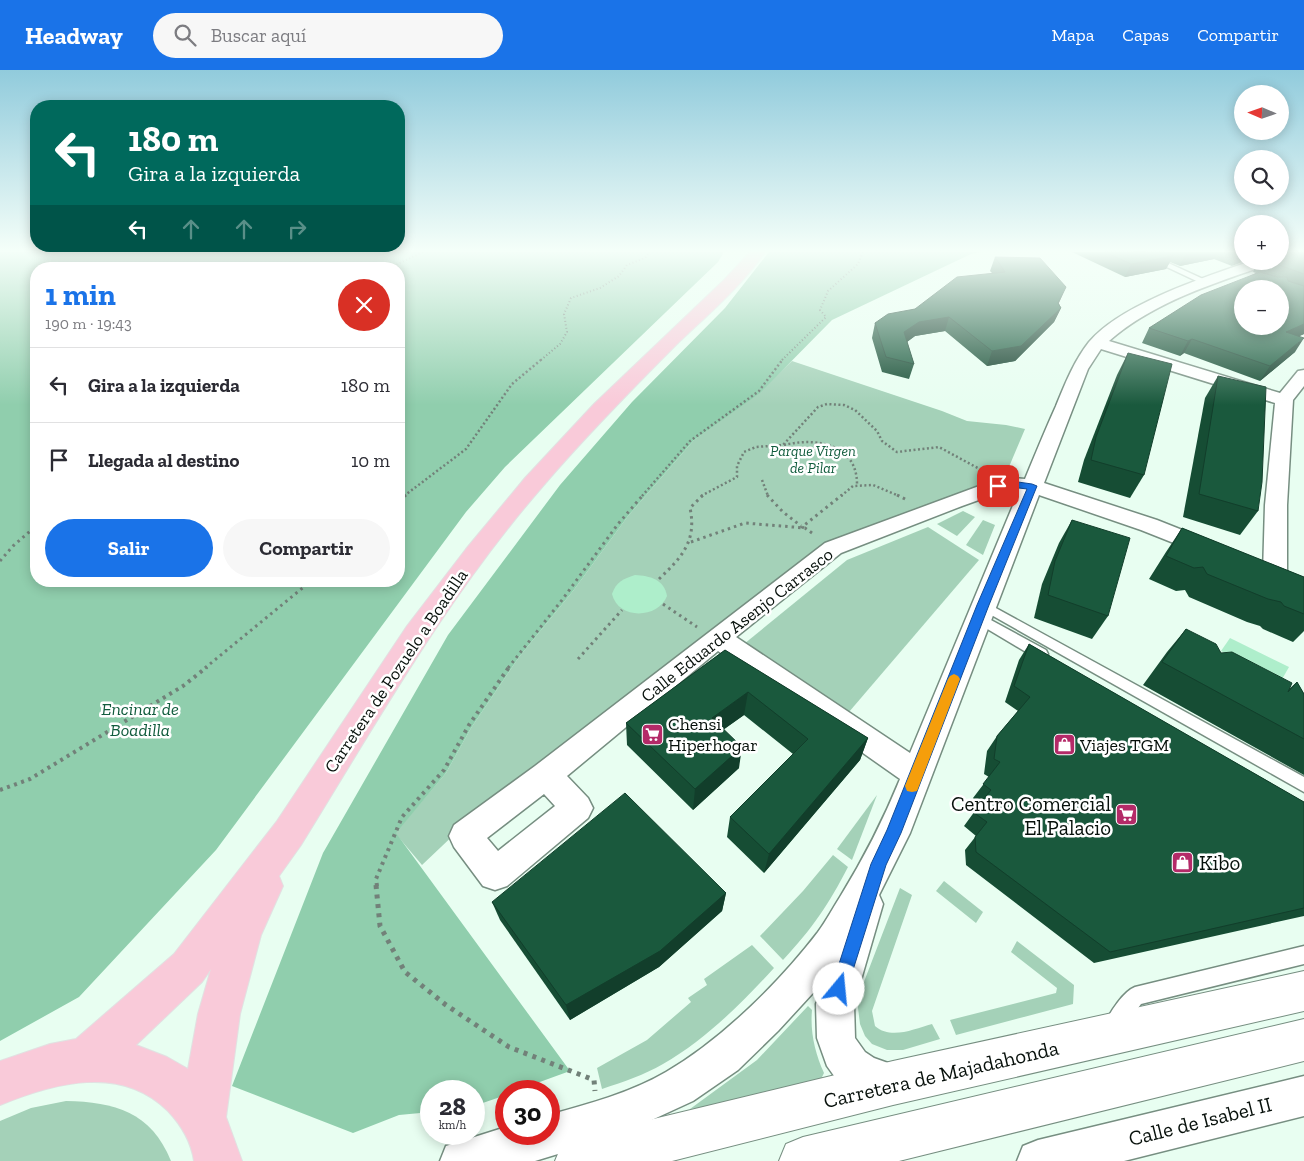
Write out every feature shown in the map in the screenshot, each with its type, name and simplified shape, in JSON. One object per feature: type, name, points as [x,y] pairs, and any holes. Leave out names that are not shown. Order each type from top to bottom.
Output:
[{"type":"main road","name":"Carretera de Pozuelo a Boadilla","points":[[85,1060],[150,1004],[188,968],[289,833],[417,633],[475,555],[527,490],[601,408],[709,303]]},
{"type":"main road","name":"Carretera de Pozuelo a Boadilla","points":[[219,1148],[219,1014],[242,932],[289,833]]},
{"type":"main road","points":[[0,1083],[50,1065],[85,1060],[122,1061],[154,1071],[181,1090],[219,1148]]},
{"type":"street","points":[[461,1161],[552,1136],[617,1115],[679,1087],[724,1056],[765,1018],[831,944],[879,864],[894,833],[1080,369],[1098,342],[1130,319],[1162,303]]},
{"type":"street","points":[[1098,342],[1284,400]]},
{"type":"street","points":[[1297,584],[1266,570],[1276,505],[1284,400],[1304,375]]},
{"type":"street","name":"Calle Eduardo Asenjo Carrasco","points":[[546,775],[833,548],[998,486],[1011,484],[1032,486],[1149,526],[1230,557]]},
{"type":"street","points":[[717,639],[917,774]]},
{"type":"street","points":[[879,864],[835,1004],[834,1022],[836,1038],[841,1052],[851,1066],[866,1076],[893,1083]]},
{"type":"street","name":"Carretera de Majadahonda","points":[[579,1161],[893,1083],[1304,991]]},
{"type":"street","points":[[803,1161],[1304,1040]]},
{"type":"street","name":"Calle de Isabel II","points":[[1038,1161],[1304,1096]]},
{"type":"lane","points":[[981,612],[1055,661]]},
{"type":"lane","points":[[981,612],[1304,784]]},
{"type":"lane","points":[[1105,1037],[1135,996],[1304,955]]},
{"type":"path","points":[[405,495],[466,449],[512,384],[560,344],[567,332],[564,314],[569,303]]},
{"type":"path","points":[[599,1120],[594,1080],[509,1047],[446,1004],[405,972],[380,926],[376,879],[402,817],[444,770],[468,725],[515,658],[562,600],[618,524],[690,441],[759,391],[787,354],[826,317],[820,310],[823,303]]},
{"type":"path","points":[[783,445],[818,407],[827,404],[844,405],[865,418],[877,431],[882,441],[897,452],[939,447],[989,474]]},
{"type":"path","points":[[659,579],[680,560],[687,548],[694,520],[690,508],[699,497],[737,477],[740,454],[748,449],[799,442],[838,448],[855,464],[859,473],[857,484],[859,485]]},
{"type":"path","points":[[762,480],[763,490],[784,515],[819,538]]},
{"type":"path","points":[[691,542],[745,523],[803,528],[853,486],[884,488],[907,500]]},
{"type":"path","points":[[0,561],[30,531]]},
{"type":"path","points":[[0,790],[30,779],[183,686],[304,587]]},
{"type":"path","points":[[663,604],[717,639]]},
{"type":"path","points":[[578,659],[622,610]]},
{"type":"green space","name":"Encinar de Boadilla","points":[[0,303],[30,303],[30,587],[405,587],[405,303],[675,303],[505,467],[466,512],[216,850],[79,997],[0,1041]]},
{"type":"green space","points":[[729,303],[868,303],[832,320],[760,393],[694,440],[628,516],[573,591],[519,657],[471,728],[446,773],[396,833],[570,1071],[545,1080],[495,1080],[495,1099],[485,1102],[485,1080],[420,1080],[420,1113],[399,1115],[353,1133],[232,1086],[323,853],[448,635],[560,485],[632,402]]},
{"type":"green space","name":"Parque Virgen de Pilar","points":[[792,361],[967,421],[1025,429],[1003,481],[829,544],[460,829],[422,865],[395,833],[446,773],[471,728],[519,657],[573,591],[628,516],[694,440],[758,393]]},
{"type":"green space","points":[[963,511],[975,517],[957,536],[937,524]]},
{"type":"green space","points":[[983,520],[995,525],[983,555],[966,545]]},
{"type":"green space","points":[[928,527],[979,560],[849,712],[744,644],[847,560]]},
{"type":"green space","points":[[877,795],[852,860],[837,849]]},
{"type":"green space","points":[[833,855],[848,867],[819,916],[803,938],[783,960],[760,936],[803,891]]},
{"type":"green space","points":[[944,881],[983,912],[976,923],[936,891]]},
{"type":"green space","points":[[900,888],[912,895],[872,1011],[875,1026],[881,1030],[895,1033],[910,1031],[932,1024],[940,1039],[903,1050],[887,1050],[872,1044],[865,1036],[860,1024],[857,1000]]},
{"type":"green space","points":[[1017,941],[1074,985],[1073,1004],[956,1035],[950,1020],[1056,993],[1057,988],[1011,952]]},
{"type":"green space","points":[[752,945],[774,968],[749,995],[708,1033],[663,1064],[641,1075],[602,1089],[597,1068],[647,1040],[691,1002],[688,998],[707,985],[704,979]]},
{"type":"green space","points":[[808,1006],[812,1010],[814,1042],[824,1073],[821,1079],[721,1105],[690,1109],[757,1060]]},
{"type":"green space","points":[[66,1101],[100,1104],[129,1113],[153,1131],[163,1144],[171,1161],[0,1161],[0,1121],[31,1108]]},
{"type":"shaded area","points":[[635,575],[646,576],[660,582],[667,596],[662,604],[647,612],[638,613],[622,609],[612,594],[618,584]]},
{"type":"shaded area","points":[[1230,638],[1289,667],[1281,681],[1221,651]]},
{"type":"building","points":[[923,303],[1058,303],[1061,308],[1021,346],[992,351],[949,317],[919,322],[904,332],[914,364],[886,357],[875,323],[888,314],[915,309]]},
{"type":"building","points":[[1189,303],[1234,303],[1234,335],[1289,335],[1289,333],[1304,338],[1270,366],[1192,339],[1188,341],[1149,328]]},
{"type":"building","points":[[1289,303],[1304,303],[1304,324],[1289,331]]},
{"type":"building","points":[[1128,353],[1172,364],[1144,475],[1091,460],[1096,437]]},
{"type":"building","points":[[1218,376],[1266,387],[1262,482],[1258,511],[1199,494]]},
{"type":"building","points":[[1072,520],[1130,538],[1108,616],[1048,595],[1055,561]]},
{"type":"building","points":[[1182,528],[1304,577],[1304,614],[1284,606],[1281,602],[1268,599],[1207,574],[1203,567],[1194,568],[1166,556]]},
{"type":"building","points":[[1186,629],[1216,644],[1221,653],[1232,652],[1292,683],[1288,692],[1297,682],[1304,694],[1304,739],[1162,662]]},
{"type":"building","name":"Centro Comercial El Palacio","points":[[1029,644],[1304,802],[1304,908],[1110,952],[976,852],[975,837],[987,822],[973,812],[991,790],[983,784],[1000,762],[994,759],[997,736],[1030,697],[1014,686]]},
{"type":"building","points":[[725,650],[868,738],[769,854],[730,817],[808,739],[748,692],[712,718],[742,747],[695,789],[626,723]]},
{"type":"building","points":[[625,793],[726,893],[660,951],[566,1005],[492,902]]},
{"type":"slow traffic","points":[[912,786],[954,679]]},
{"type":"place","name":"Chensi Hiperhogar","points":[[652,734]]},
{"type":"place","name":"Viajes TGM","points":[[1064,745]]},
{"type":"place","name":"Centro Comercial El Palacio","points":[[1127,815]]},
{"type":"place","name":"Kibo","points":[[1183,862]]},
{"type":"route","points":[[839,989],[879,864],[894,833],[983,605],[1032,486],[1019,484],[998,486]]}]
